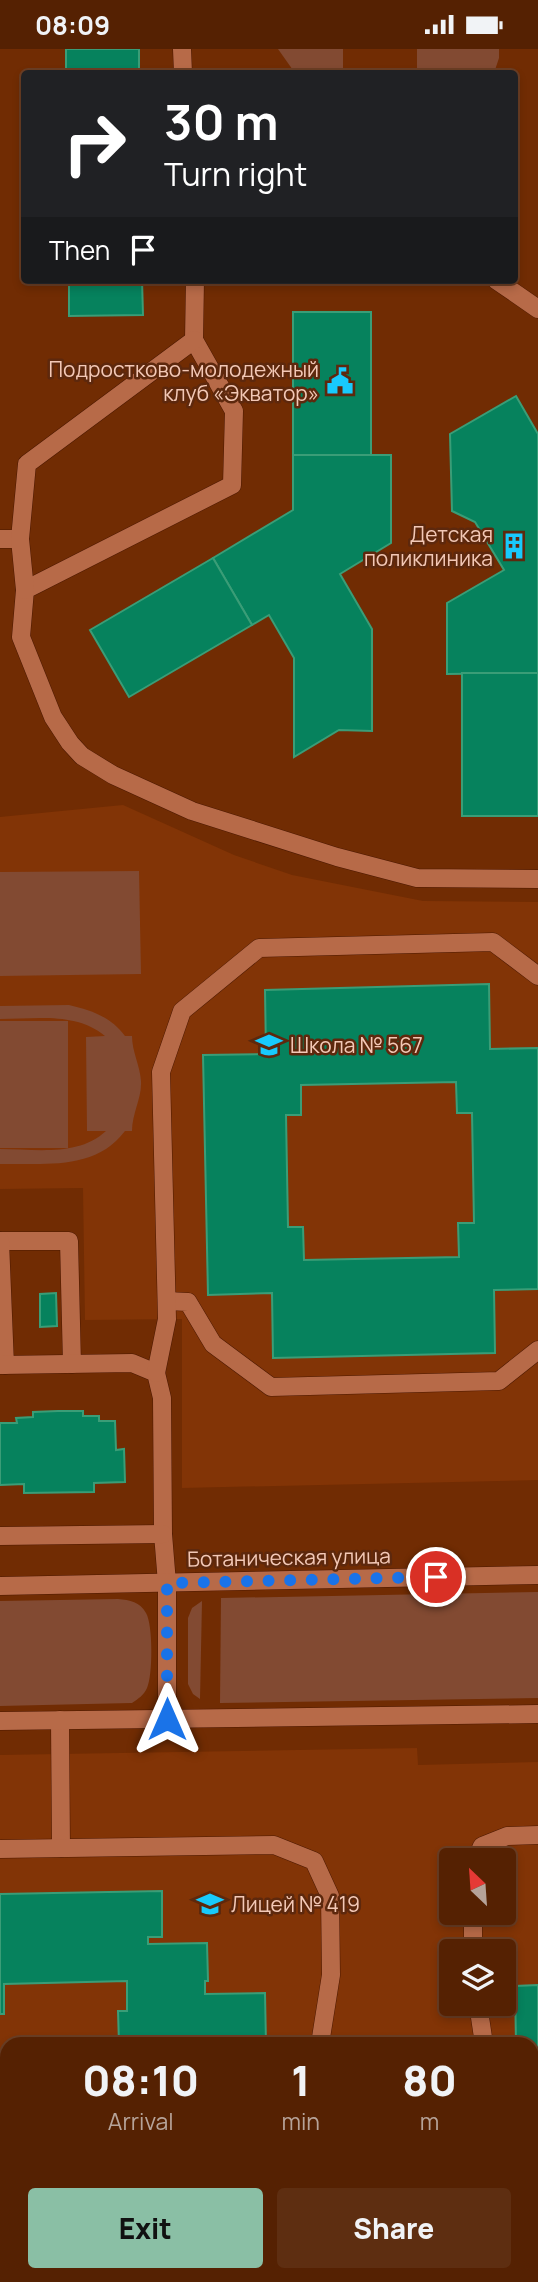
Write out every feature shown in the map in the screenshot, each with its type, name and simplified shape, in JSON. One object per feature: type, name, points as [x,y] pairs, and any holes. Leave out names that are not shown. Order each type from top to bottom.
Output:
[{"type":"street","points":[[182,49],[183,70]]},
{"type":"street","points":[[25,590],[232,485],[234,411],[194,340],[195,284]]},
{"type":"street","points":[[502,284],[538,309]]},
{"type":"street","points":[[194,340],[27,464],[20,539],[25,590],[22,637],[53,717],[82,756],[113,775],[192,811],[337,857],[417,878],[538,879]]},
{"type":"street","points":[[0,539],[20,539]]},
{"type":"street","points":[[167,1583],[163,1534],[162,1398],[156,1373],[167,1319],[161,1072],[182,1011],[259,948],[493,942],[538,976]]},
{"type":"street","points":[[72,1364],[69,1241],[0,1241],[2,1365],[72,1364],[132,1363],[156,1373]]},
{"type":"street","points":[[167,1301],[188,1301],[213,1345],[271,1387],[499,1381],[538,1350]]},
{"type":"street","points":[[0,1536],[163,1534]]},
{"type":"street","name":"Ботаническая улица","points":[[0,1586],[538,1575]]},
{"type":"street","name":"Ботаническая улица","points":[[167,1583],[167,1719]]},
{"type":"street","points":[[0,1721],[538,1714]]},
{"type":"street","points":[[60,1720],[61,1848]]},
{"type":"street","points":[[481,1848],[507,1836],[538,1835]]},
{"type":"street","points":[[0,1849],[274,1845],[314,1861],[330,1896],[331,1975],[321,2037]]},
{"type":"street","points":[[480,2016],[483,2037]]},
{"type":"shaded area","points":[[278,49],[343,49],[343,70],[293,70]]},
{"type":"shaded area","points":[[417,49],[499,49],[495,70],[417,70]]},
{"type":"shaded area","name":"Школа № 567","points":[[123,805],[234,855],[292,875],[423,901],[538,902],[538,1480],[182,1488],[182,1319],[85,1320],[83,1188],[0,1189],[0,817]]},
{"type":"shaded area","points":[[139,871],[141,974],[0,976],[0,872]]},
{"type":"shaded area","points":[[69,1005],[100,1015],[125,1036],[132,1036],[141,1081],[132,1131],[125,1131],[113,1144],[84,1159],[51,1164],[0,1164],[0,1149],[69,1148],[83,1145],[106,1131],[87,1131],[86,1037],[105,1036],[94,1028],[69,1020],[0,1019],[0,1006]]},
{"type":"shaded area","points":[[0,1021],[68,1021],[68,1148],[0,1148]]},
{"type":"shaded area","points":[[538,1592],[538,1698],[220,1703],[221,1598]]},
{"type":"shaded area","points":[[118,1599],[138,1604],[144,1609],[148,1619],[151,1662],[149,1682],[141,1697],[132,1703],[0,1706],[0,1601]]},
{"type":"shaded area","points":[[202,1601],[200,1699],[193,1694],[188,1684],[188,1618],[192,1608]]},
{"type":"shaded area","name":"Лицей № 419","points":[[417,1748],[418,1765],[538,1762],[538,2037],[0,2037],[0,1755]]},
{"type":"building","points":[[66,49],[139,49],[139,70],[66,70]]},
{"type":"building","points":[[69,284],[142,284],[143,315],[69,316]]},
{"type":"building","points":[[293,312],[371,312],[371,455],[293,455]]},
{"type":"building","name":"Детская поликлиника","points":[[516,396],[538,434],[538,673],[447,674],[447,603],[504,570],[475,522],[452,511],[450,434]]},
{"type":"building","points":[[293,455],[391,455],[391,543],[340,574],[372,629],[372,731],[339,730],[294,757],[294,658],[269,615],[252,625],[213,558],[293,510]]},
{"type":"building","points":[[213,558],[252,625],[129,697],[90,630]]},
{"type":"building","points":[[462,673],[538,673],[538,816],[462,816]]},
{"type":"building","points":[[489,984],[490,1049],[538,1048],[538,1289],[494,1290],[495,1353],[273,1358],[272,1293],[208,1295],[203,1055],[266,1054],[265,990]],"holes":[[[456,1082],[457,1113],[472,1113],[474,1223],[458,1223],[459,1257],[304,1260],[303,1227],[288,1227],[286,1115],[301,1115],[301,1085]]]},
{"type":"building","points":[[56,1293],[57,1326],[40,1327],[40,1294]]},
{"type":"building","points":[[83,1411],[83,1416],[99,1416],[99,1421],[115,1421],[116,1450],[124,1449],[125,1482],[94,1483],[94,1492],[24,1493],[24,1484],[0,1485],[0,1423],[17,1423],[16,1418],[33,1417],[33,1412]]},
{"type":"building","points":[[162,1891],[162,1937],[148,1937],[148,1944],[207,1943],[208,1981],[205,1981],[205,1994],[265,1993],[266,2037],[119,2037],[118,2011],[127,2011],[127,1981],[4,1984],[4,2014],[0,2014],[0,1894]]},
{"type":"building","points":[[538,1985],[538,2037],[516,2037],[516,1986]]},
{"type":"place","name":"Подростково-молодежный клуб «Экватор»","points":[[340,381]]},
{"type":"place","name":"Детская поликлиника","points":[[514,546]]},
{"type":"place","name":"Школа № 567","points":[[269,1045]]},
{"type":"place","name":"Лицей № 419","points":[[210,1904]]},
{"type":"route","points":[[167,1719],[167,1583],[436,1577]]}]
